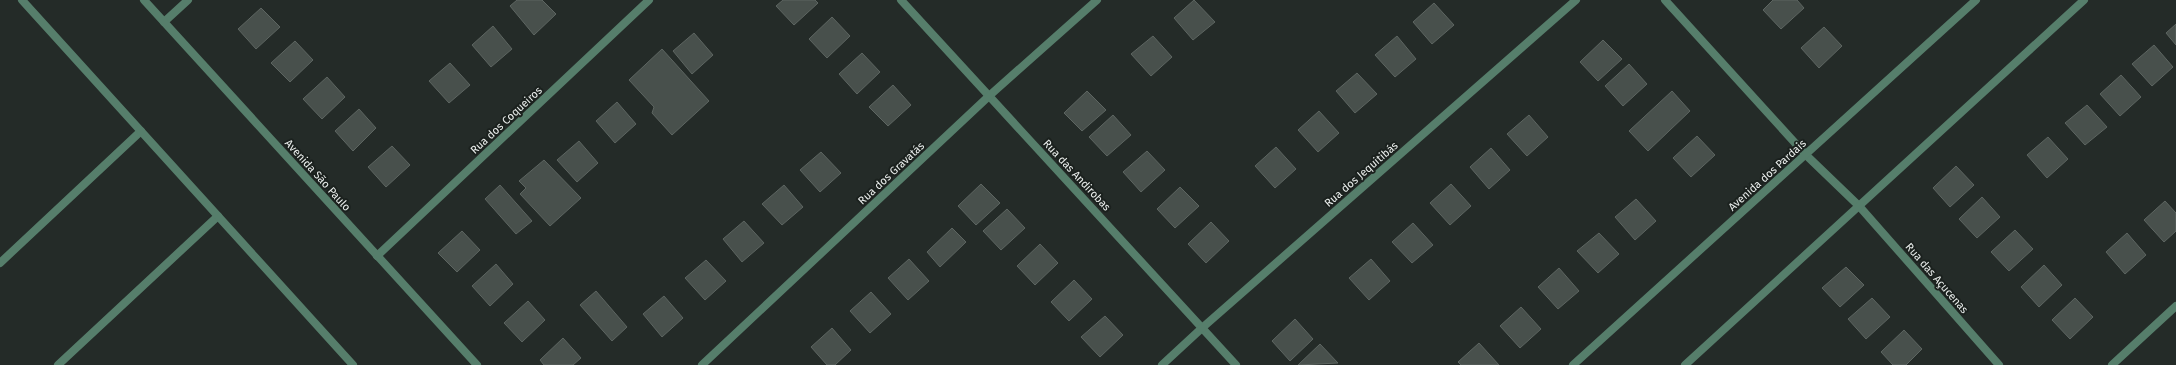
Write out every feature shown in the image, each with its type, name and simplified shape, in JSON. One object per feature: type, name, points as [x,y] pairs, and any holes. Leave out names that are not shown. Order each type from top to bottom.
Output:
[{"type":"street","points":[[22,0],[353,365]]},
{"type":"street","name":"Avenida São Paulo","points":[[144,0],[477,365]]},
{"type":"street","points":[[164,22],[188,0]]},
{"type":"street","name":"Rua dos Coqueiros","points":[[377,256],[649,0]]},
{"type":"street","name":"Rua das Andirobas","points":[[901,0],[1236,365]]},
{"type":"street","name":"Rua dos Gravatás","points":[[702,365],[990,96],[1097,0]]},
{"type":"street","name":"Rua dos Jequitibás","points":[[1162,365],[1202,328],[1576,0]]},
{"type":"street","points":[[1665,0],[1806,155]]},
{"type":"street","name":"Avenida dos Pardais","points":[[1573,365],[1976,0]]},
{"type":"street","points":[[1685,365],[2084,0]]},
{"type":"street","points":[[0,263],[140,131]]},
{"type":"street","name":"Rua das Açucenas","points":[[1806,155],[1859,206],[1999,365]]},
{"type":"street","points":[[58,365],[218,216]]},
{"type":"street","points":[[2112,365],[2176,306]]},
{"type":"building","points":[[517,0],[542,0],[556,14],[534,35],[510,6]]},
{"type":"building","points":[[783,0],[815,0],[818,3],[794,25],[776,6]]},
{"type":"building","points":[[1194,0],[1215,22],[1193,40],[1174,18]]},
{"type":"building","points":[[1773,0],[1797,0],[1804,8],[1781,29],[1763,10]]},
{"type":"building","points":[[1434,3],[1454,25],[1432,44],[1413,22]]},
{"type":"building","points":[[261,8],[280,27],[256,49],[238,29]]},
{"type":"building","points":[[832,17],[850,36],[827,58],[809,39]]},
{"type":"building","points":[[2176,24],[2176,45],[2166,33]]},
{"type":"building","points":[[493,26],[512,49],[491,67],[472,45]]},
{"type":"building","points":[[1824,27],[1842,46],[1819,68],[1801,48]]},
{"type":"building","points":[[694,33],[713,55],[692,74],[673,51]]},
{"type":"building","points":[[1153,36],[1172,57],[1151,76],[1131,54]]},
{"type":"building","points":[[1397,36],[1416,59],[1395,77],[1375,55]]},
{"type":"building","points":[[1603,40],[1622,59],[1598,81],[1580,62]]},
{"type":"building","points":[[295,41],[313,60],[290,82],[271,63]]},
{"type":"building","points":[[2154,45],[2173,67],[2152,86],[2132,64]]},
{"type":"building","points":[[662,49],[709,101],[672,135],[652,113],[654,107],[629,80]]},
{"type":"building","points":[[862,53],[880,72],[857,94],[839,74]]},
{"type":"building","points":[[450,63],[470,85],[449,103],[429,81]]},
{"type":"building","points":[[1629,64],[1647,84],[1623,106],[1605,86]]},
{"type":"building","points":[[1357,73],[1377,94],[1355,113],[1336,91]]},
{"type":"building","points":[[2121,75],[2141,97],[2120,116],[2100,94]]},
{"type":"building","points":[[327,77],[345,97],[322,119],[303,99]]},
{"type":"building","points":[[893,85],[911,105],[888,126],[869,107]]},
{"type":"building","points":[[1087,91],[1106,110],[1082,131],[1064,113]]},
{"type":"building","points":[[1672,91],[1690,111],[1648,151],[1629,131]]},
{"type":"building","points":[[617,102],[636,124],[615,143],[596,121]]},
{"type":"building","points":[[2087,105],[2107,127],[2085,145],[2065,123]]},
{"type":"building","points":[[359,109],[376,128],[353,151],[335,131]]},
{"type":"building","points":[[1319,111],[1339,133],[1318,152],[1298,130]]},
{"type":"building","points":[[1113,115],[1131,135],[1107,156],[1089,137]]},
{"type":"building","points":[[1529,115],[1548,137],[1527,156],[1507,134]]},
{"type":"building","points":[[1697,136],[1715,155],[1691,177],[1673,158]]},
{"type":"building","points":[[2048,137],[2068,159],[2047,178],[2027,155]]},
{"type":"building","points":[[579,141],[598,163],[577,182],[557,160]]},
{"type":"building","points":[[392,146],[410,165],[386,187],[368,167]]},
{"type":"building","points":[[1276,147],[1296,169],[1275,188],[1255,166]]},
{"type":"building","points":[[1491,148],[1510,170],[1489,189],[1470,167]]},
{"type":"building","points":[[1147,151],[1165,170],[1141,192],[1123,172]]},
{"type":"building","points":[[821,152],[841,173],[820,192],[800,170]]},
{"type":"building","points":[[544,160],[581,198],[550,226],[520,194],[526,188],[519,181]]},
{"type":"building","points":[[1956,166],[1974,185],[1950,207],[1933,188]]},
{"type":"building","points":[[981,184],[1000,203],[976,225],[958,206]]},
{"type":"building","points":[[1451,184],[1471,206],[1450,225],[1430,203]]},
{"type":"building","points":[[500,185],[532,221],[516,234],[485,199]]},
{"type":"building","points":[[784,185],[803,207],[782,225],[762,204]]},
{"type":"building","points":[[1180,187],[1199,206],[1175,228],[1157,209]]},
{"type":"building","points":[[1982,197],[2000,217],[1977,238],[1959,219]]},
{"type":"building","points":[[1636,199],[1656,221],[1635,240],[1615,217]]},
{"type":"building","points":[[2165,201],[2176,213],[2176,231],[2164,242],[2144,220]]},
{"type":"building","points":[[1007,209],[1025,228],[1001,250],[983,231]]},
{"type":"building","points":[[744,221],[764,243],[742,262],[723,239]]},
{"type":"building","points":[[1211,222],[1229,241],[1206,263],[1188,244]]},
{"type":"building","points":[[1413,223],[1433,245],[1412,263],[1392,242]]},
{"type":"building","points":[[952,228],[966,242],[940,267],[927,252]]},
{"type":"building","points":[[2015,230],[2033,249],[2009,271],[1991,252]]},
{"type":"building","points":[[462,231],[480,250],[457,272],[438,253]]},
{"type":"building","points":[[1599,233],[1619,254],[1598,273],[1577,251]]},
{"type":"building","points":[[2127,233],[2146,255],[2125,274],[2106,252]]},
{"type":"building","points":[[1040,244],[1058,263],[1035,285],[1017,266]]},
{"type":"building","points":[[909,259],[929,281],[908,300],[888,278]]},
{"type":"building","points":[[1371,259],[1390,281],[1369,300],[1349,278]]},
{"type":"building","points":[[706,260],[726,281],[705,300],[685,278]]},
{"type":"building","points":[[496,264],[513,284],[490,306],[472,286]]},
{"type":"building","points":[[2044,265],[2062,285],[2039,307],[2021,287]]},
{"type":"building","points":[[1846,267],[1864,285],[1840,307],[1822,288]]},
{"type":"building","points":[[1559,268],[1579,291],[1558,309],[1538,287]]},
{"type":"building","points":[[1074,280],[1092,299],[1069,321],[1051,302]]},
{"type":"building","points":[[596,291],[627,327],[612,341],[580,305]]},
{"type":"building","points":[[871,292],[891,314],[870,333],[850,311]]},
{"type":"building","points":[[664,296],[683,318],[662,337],[643,314]]},
{"type":"building","points":[[1872,298],[1890,317],[1866,339],[1848,319]]},
{"type":"building","points":[[2075,298],[2093,317],[2070,339],[2052,320]]},
{"type":"building","points":[[528,301],[545,320],[522,342],[504,323]]},
{"type":"building","points":[[1521,307],[1541,329],[1520,348],[1500,326]]},
{"type":"building","points":[[1105,316],[1123,335],[1100,357],[1081,337]]},
{"type":"building","points":[[1295,319],[1313,339],[1290,361],[1272,341]]},
{"type":"building","points":[[832,328],[851,350],[835,365],[827,365],[811,347]]},
{"type":"building","points":[[1904,330],[1922,349],[1906,365],[1893,365],[1881,352]]},
{"type":"building","points":[[563,338],[581,358],[573,365],[544,365],[540,360]]},
{"type":"building","points":[[1479,343],[1499,365],[1461,365],[1458,362]]},
{"type":"building","points":[[1320,344],[1338,363],[1298,365]]}]
